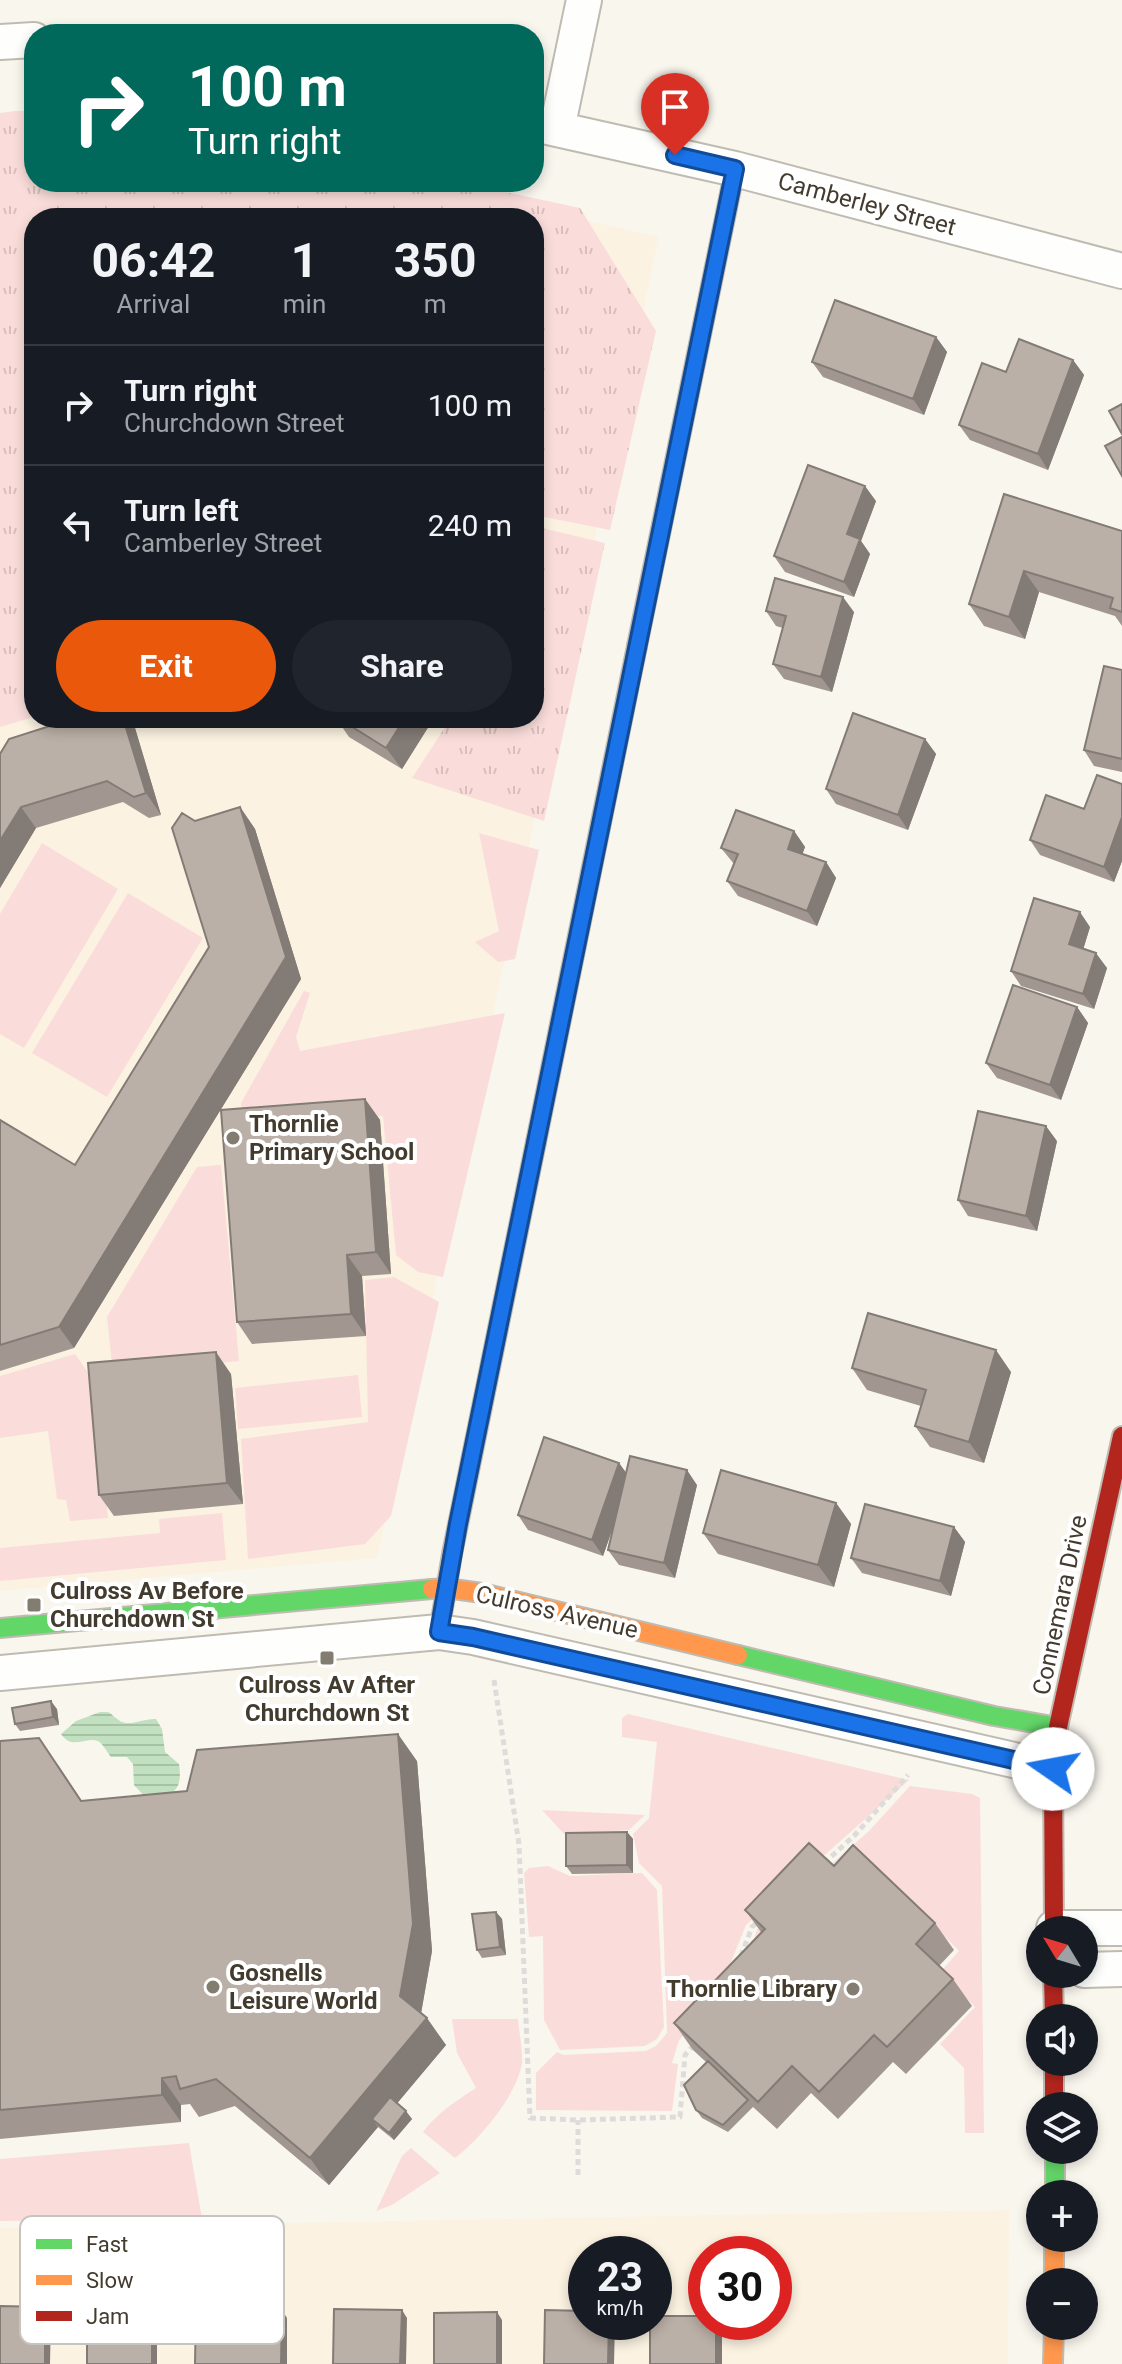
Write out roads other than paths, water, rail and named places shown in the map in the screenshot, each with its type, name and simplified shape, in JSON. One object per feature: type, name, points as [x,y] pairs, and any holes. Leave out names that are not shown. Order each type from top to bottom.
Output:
[{"type":"street","points":[[545,127],[584,0]]},
{"type":"street","points":[[0,42],[24,41]]},
{"type":"street","name":"Camberley Street","points":[[545,127],[735,169],[1116,268]]},
{"type":"street","points":[[439,1632],[735,169]]},
{"type":"street","name":"Connemara Drive","points":[[1054,1916],[1053,1769],[1058,1727],[1122,1436]]},
{"type":"street","name":"Culross Avenue","points":[[0,1628],[446,1588],[482,1593],[994,1716],[1058,1727]]},
{"type":"street","name":"Culross Avenue","points":[[0,1673],[439,1632],[473,1637],[1053,1769]]},
{"type":"street","points":[[1098,1928],[1122,1928]]},
{"type":"street","points":[[1098,1970],[1122,1969]]},
{"type":"street","points":[[1053,2364],[1054,2340]]},
{"type":"place","name":"Thornlie Primary School","points":[[233,1138]]},
{"type":"place","name":"Culross Av Before Churchdown St","points":[[34,1605]]},
{"type":"place","name":"Culross Av After Churchdown St","points":[[327,1658]]},
{"type":"place","name":"Gosnells Leisure World","points":[[213,1987]]},
{"type":"place","name":"Thornlie Library","points":[[853,1989]]}]
